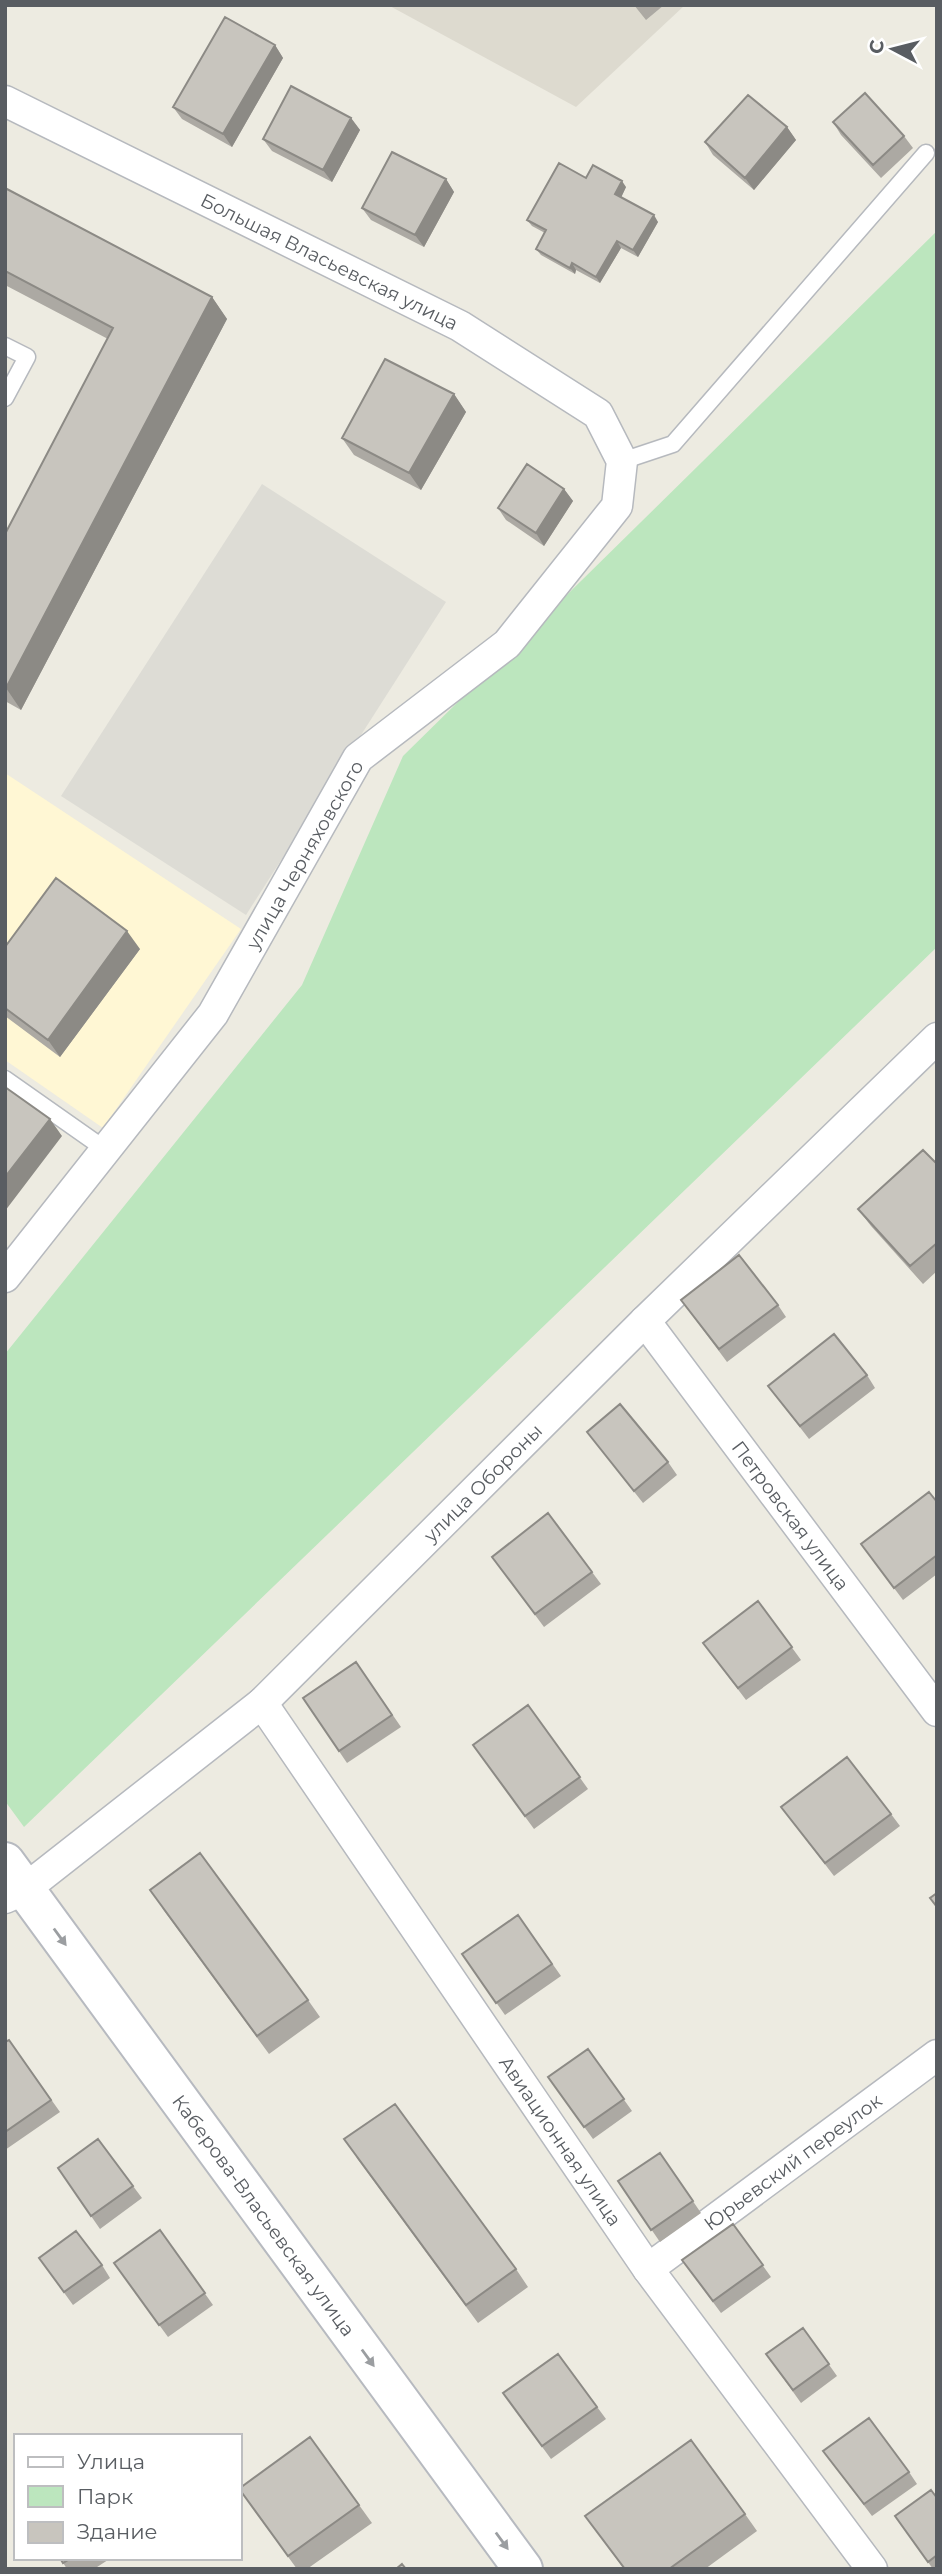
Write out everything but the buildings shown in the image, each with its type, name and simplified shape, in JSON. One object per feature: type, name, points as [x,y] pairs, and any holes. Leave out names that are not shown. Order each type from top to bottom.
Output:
[{"type":"main road","name":"Каберова-Власьевская улица","points":[[12,1883],[523,2569]]},
{"type":"street","name":"Большая Власьевская улица","points":[[5,101],[460,326],[598,414],[622,461]]},
{"type":"street","name":"улица Черняховского","points":[[5,1277],[213,1014],[358,758],[507,644],[617,506],[622,461]]},
{"type":"street","name":"улица Обороны","points":[[12,1883],[262,1703],[645,1321],[937,1038]]},
{"type":"street","name":"Петровская улица","points":[[645,1321],[937,1711]]},
{"type":"street","name":"Авиационная улица","points":[[262,1703],[648,2269],[872,2569]]},
{"type":"street","name":"Юрьевский переулок","points":[[648,2269],[937,2055]]},
{"type":"lane","points":[[622,461],[673,444],[926,153]]},
{"type":"lane","points":[[5,346],[27,357],[5,398]]},
{"type":"lane","points":[[5,1079],[106,1150]]},
{"type":"shaded area","points":[[388,5],[685,5],[576,107]]},
{"type":"shaded area","points":[[262,484],[446,602],[246,915],[61,796]]},
{"type":"shaded area","points":[[5,773],[241,929],[103,1128],[5,1060]]},
{"type":"green space","points":[[937,231],[937,947],[24,1827],[5,1801],[5,1354],[302,985],[403,756]]}]
